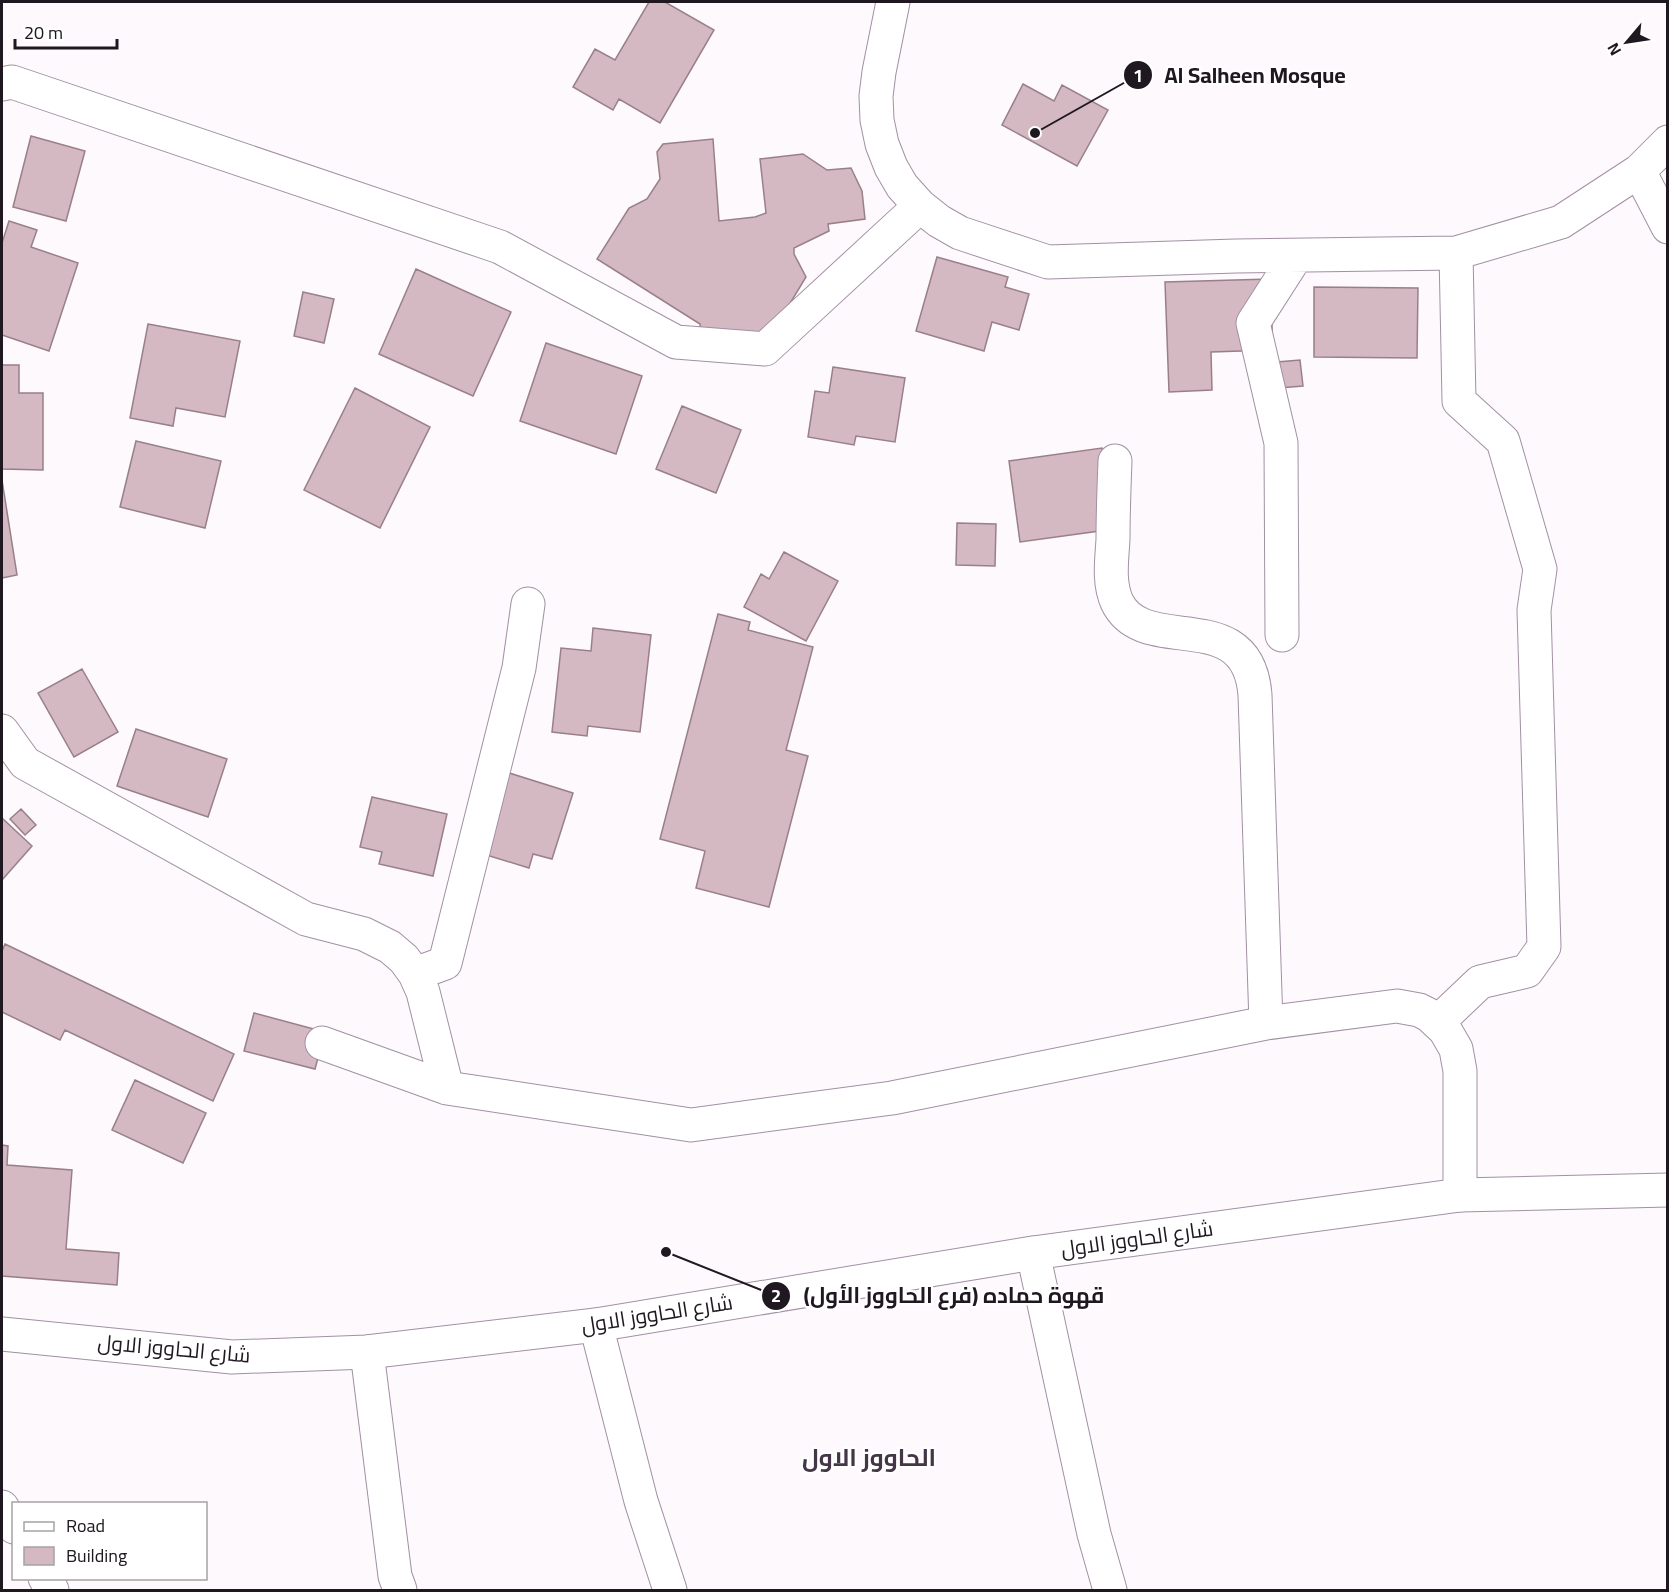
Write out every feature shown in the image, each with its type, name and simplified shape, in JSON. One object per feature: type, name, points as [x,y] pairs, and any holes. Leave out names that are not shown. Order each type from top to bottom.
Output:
[{"type":"street","points":[[893,2],[879,72],[876,96],[877,120],[882,144],[902,186],[920,206],[939,221],[960,233],[1048,262],[1236,256],[1456,253],[1562,222],[1639,171],[1668,142]]},
{"type":"street","points":[[2,84],[12,82],[500,247],[676,342],[765,349],[920,206]]},
{"type":"street","points":[[1639,171],[1668,227]]},
{"type":"street","points":[[1438,1022],[1480,982],[1527,971],[1544,947],[1534,610],[1540,569],[1503,441],[1459,401],[1456,253]]},
{"type":"street","points":[[1282,635],[1281,443],[1252,323],[1296,256]]},
{"type":"street","points":[[1115,461],[1112,579],[1118,604],[1130,618],[1145,627],[1203,635],[1224,642],[1240,657],[1251,676],[1254,695],[1266,1023]]},
{"type":"street","points":[[416,974],[445,963],[519,668],[528,604]]},
{"type":"street","points":[[2,731],[25,764],[306,919],[363,934],[382,942],[404,959],[416,974],[423,992],[447,1088]]},
{"type":"street","points":[[322,1043],[447,1088],[691,1125],[892,1098],[1266,1023],[1397,1006],[1419,1010],[1438,1022],[1452,1039],[1459,1060],[1460,1195]]},
{"type":"street","name":"شارع الحاووز الاول","points":[[2,1334],[232,1358],[367,1352],[596,1325],[1033,1253],[1460,1195],[1668,1190]]},
{"type":"street","points":[[1033,1253],[1094,1534],[1110,1590]]},
{"type":"street","points":[[596,1325],[641,1501],[670,1590]]},
{"type":"street","points":[[367,1352],[395,1576],[400,1590]]},
{"type":"street","points":[[2,1507],[12,1524]]},
{"type":"building","points":[[649,2],[665,2],[714,30],[660,123],[619,99],[613,110],[573,87],[595,49],[615,60]]},
{"type":"building","points":[[1023,84],[1054,101],[1062,85],[1108,110],[1077,166],[1002,125]]},
{"type":"building","points":[[31,136],[85,151],[66,221],[13,207]]},
{"type":"building","points":[[713,139],[719,221],[755,217],[766,213],[760,159],[803,154],[827,170],[851,168],[862,191],[865,219],[828,224],[829,231],[794,248],[794,254],[806,277],[777,325],[749,338],[702,342],[700,324],[597,259],[629,208],[647,199],[660,179],[657,152],[663,144]]},
{"type":"building","points":[[9,221],[37,230],[31,247],[78,263],[49,351],[2,335],[2,243]]},
{"type":"building","points":[[937,257],[1008,277],[1005,287],[1029,294],[1019,330],[992,322],[984,351],[916,331]]},
{"type":"building","points":[[416,269],[511,312],[473,396],[379,354]]},
{"type":"building","points":[[1270,279],[1273,350],[1211,352],[1212,390],[1169,392],[1165,282]]},
{"type":"building","points":[[1314,287],[1418,288],[1417,358],[1314,357]]},
{"type":"building","points":[[303,292],[334,299],[324,343],[294,336]]},
{"type":"building","points":[[148,324],[240,341],[225,417],[176,408],[173,426],[130,418]]},
{"type":"building","points":[[546,343],[642,376],[616,454],[520,421]]},
{"type":"building","points":[[1300,360],[1303,386],[1279,388],[1277,362]]},
{"type":"building","points":[[2,365],[19,365],[19,393],[43,393],[43,470],[2,469]]},
{"type":"building","points":[[833,367],[905,378],[895,442],[856,436],[854,445],[808,437],[815,391],[829,393]]},
{"type":"building","points":[[355,388],[430,427],[380,528],[304,490]]},
{"type":"building","points":[[682,406],[741,430],[716,493],[656,469]]},
{"type":"building","points":[[136,441],[221,461],[205,528],[120,507]]},
{"type":"building","points":[[1102,448],[1114,529],[1020,542],[1009,461]]},
{"type":"building","points":[[2,480],[17,575],[2,578]]},
{"type":"building","points":[[957,523],[996,524],[995,566],[956,565]]},
{"type":"building","points":[[784,552],[838,581],[806,641],[744,607],[761,574],[769,579]]},
{"type":"building","points":[[718,614],[750,622],[748,630],[813,647],[786,750],[808,756],[769,907],[696,888],[705,851],[660,839]]},
{"type":"building","points":[[593,628],[651,635],[640,732],[588,726],[587,736],[552,732],[561,648],[591,651]]},
{"type":"building","points":[[82,669],[118,732],[74,757],[38,693]]},
{"type":"building","points":[[136,729],[227,759],[208,817],[117,786]]},
{"type":"building","points":[[506,772],[573,793],[552,859],[533,854],[529,868],[480,853]]},
{"type":"building","points":[[372,797],[447,814],[433,876],[379,864],[382,852],[360,847]]},
{"type":"building","points":[[21,809],[36,825],[25,835],[10,819]]},
{"type":"building","points":[[2,818],[32,846],[2,880]]},
{"type":"building","points":[[5,944],[234,1054],[213,1101],[65,1030],[60,1040],[2,1012],[2,951]]},
{"type":"building","points":[[254,1013],[325,1032],[315,1069],[244,1051]]},
{"type":"building","points":[[135,1080],[206,1113],[183,1163],[112,1130]]},
{"type":"building","points":[[2,1145],[8,1146],[7,1165],[72,1170],[66,1249],[119,1253],[117,1285],[2,1276]]},
{"type":"place","name":"Al Salheen Mosque","points":[[1035,133]]},
{"type":"place","name":"قهوة حماده (فرع الحاووز الأول)","points":[[666,1252]]},
{"type":"district","name":"الحاووز الاول","points":[[869,1458]]}]
